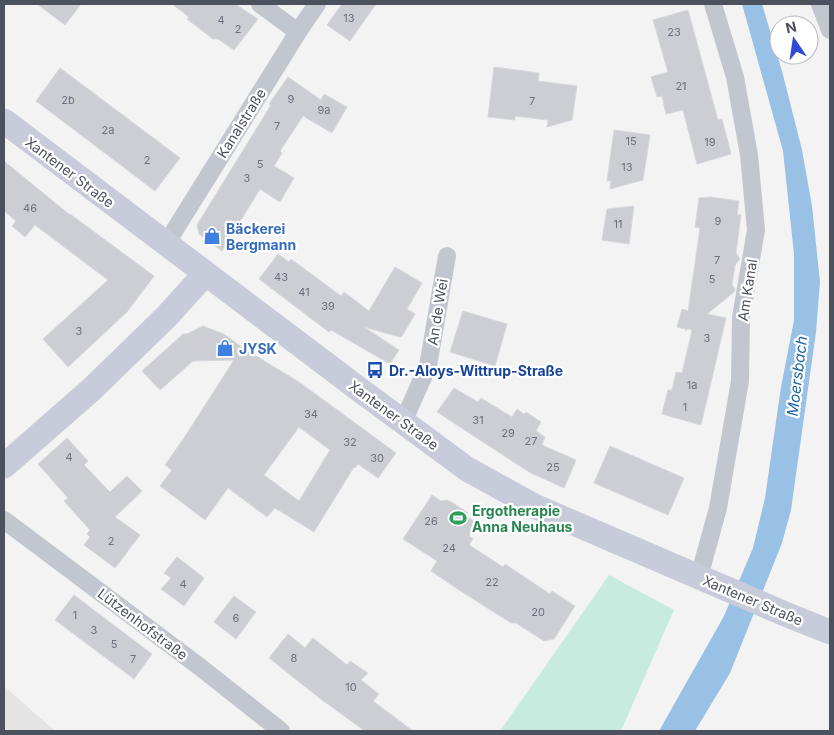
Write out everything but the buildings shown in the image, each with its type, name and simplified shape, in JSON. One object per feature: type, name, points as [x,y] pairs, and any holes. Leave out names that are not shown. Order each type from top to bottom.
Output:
[{"type":"street","points":[[260,4],[298,32]]},
{"type":"street","name":"Kanalstraße","points":[[166,244],[298,32],[318,4]]},
{"type":"street","name":"Am Kanal","points":[[706,580],[740,381],[741,317],[756,230],[749,155],[736,87],[713,4]]},
{"type":"street","points":[[820,4],[830,30]]},
{"type":"street","name":"Xantener Straße","points":[[4,121],[205,274],[467,469],[534,506],[830,632]]},
{"type":"street","name":"An de Wei","points":[[403,422],[428,366],[447,256]]},
{"type":"street","points":[[4,466],[92,389],[167,316],[205,274]]},
{"type":"street","name":"Lützenhofstraße","points":[[4,520],[200,667],[281,731]]},
{"type":"shaded area","points":[[4,686],[55,731],[4,731]]},
{"type":"green space","points":[[609,575],[674,610],[621,731],[500,731]]},
{"type":"water","name":"Moersbach","points":[[742,4],[762,4],[769,27],[769,65],[780,65],[802,150],[812,206],[820,282],[816,332],[791,510],[782,543],[730,673],[695,731],[659,731],[724,616],[753,548],[765,498],[781,387],[794,320],[794,254],[783,151]]},
{"type":"place","name":"Bäckerei Bergmann","points":[[212,236]]},
{"type":"place","name":"JYSK","points":[[225,348]]},
{"type":"place","name":"Dr.-Aloys-Wittrup-Straße","points":[[375,370]]},
{"type":"place","name":"Ergotherapie Anna Neuhaus","points":[[458,518]]}]
